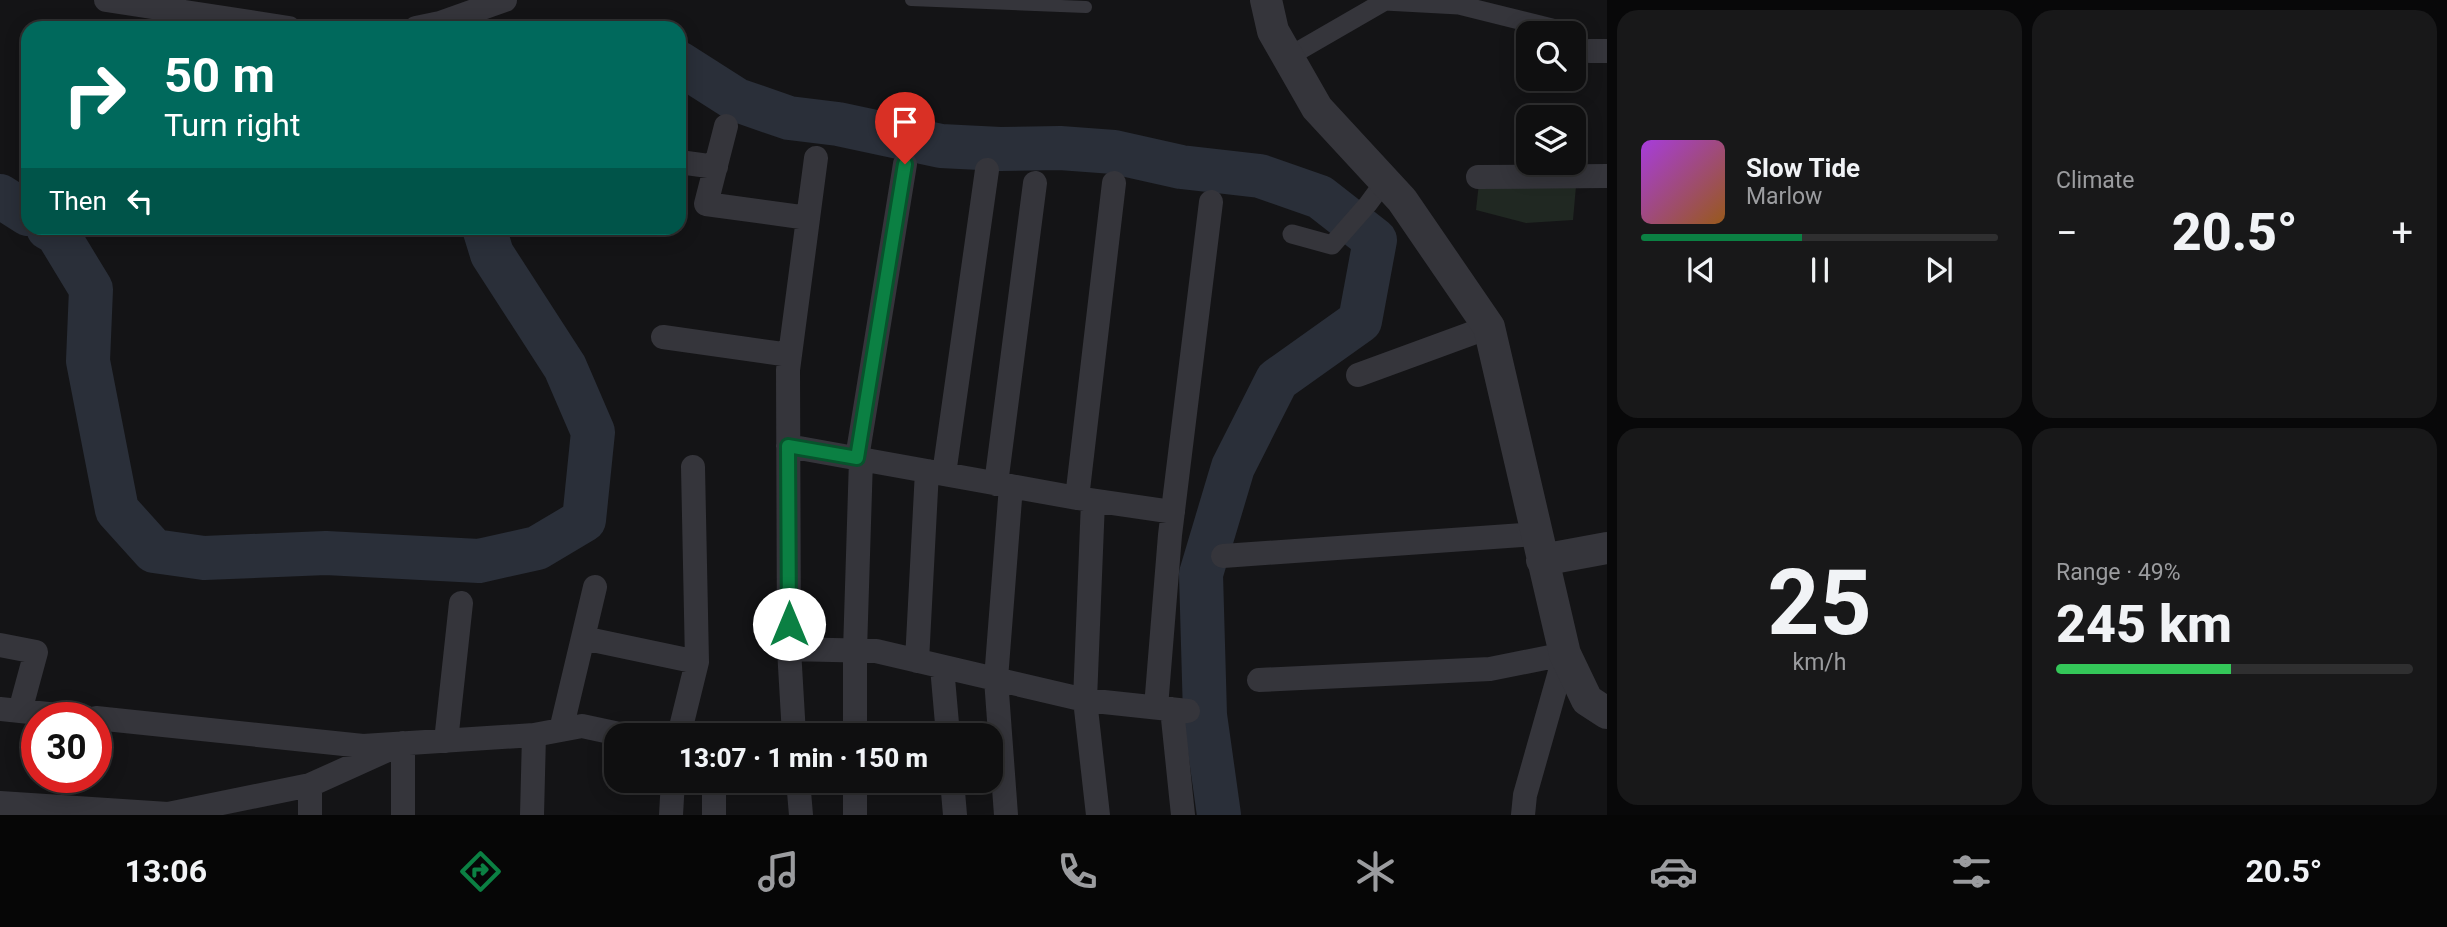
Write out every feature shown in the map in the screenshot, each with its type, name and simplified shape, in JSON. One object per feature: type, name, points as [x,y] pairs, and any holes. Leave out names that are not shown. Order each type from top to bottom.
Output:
[{"type":"street","points":[[106,0],[207,8],[260,21]]},
{"type":"street","points":[[432,17],[505,0]]},
{"type":"street","points":[[1266,0],[1273,31],[1317,108],[1377,192],[1402,200],[1489,327],[1565,654],[1587,701],[1607,713]]},
{"type":"street","points":[[1288,57],[1385,1],[1459,5],[1516,22]]},
{"type":"street","points":[[726,125],[706,204],[808,218]]},
{"type":"street","points":[[793,723],[789,649],[790,355],[816,158]]},
{"type":"street","points":[[686,163],[716,167]]},
{"type":"street","points":[[855,723],[859,458],[905,164]]},
{"type":"street","points":[[917,661],[936,472],[987,170]]},
{"type":"street","points":[[1478,177],[1607,176]]},
{"type":"street","points":[[1006,815],[996,679],[1004,485],[1035,183]]},
{"type":"street","points":[[1098,815],[1085,700],[1085,500],[1114,183]]},
{"type":"street","points":[[1292,234],[1332,245],[1377,192]]},
{"type":"street","points":[[1183,815],[1172,709],[1173,512],[1211,202]]},
{"type":"street","points":[[1358,375],[1489,327]]},
{"type":"street","points":[[663,337],[790,355]]},
{"type":"street","points":[[788,446],[1085,500],[1173,512]]},
{"type":"street","points":[[682,723],[696,662],[693,467]]},
{"type":"street","points":[[1223,556],[1539,547],[1607,548]]},
{"type":"street","points":[[561,730],[595,587]]},
{"type":"street","points":[[446,741],[461,603]]},
{"type":"street","points":[[583,638],[696,662]]},
{"type":"street","points":[[0,645],[36,652],[10,710]]},
{"type":"street","points":[[789,649],[876,651],[1085,700],[1172,709]]},
{"type":"street","points":[[1259,680],[1490,669],[1565,654]]},
{"type":"street","points":[[1523,815],[1525,796],[1565,654]]},
{"type":"street","points":[[942,667],[947,723]]},
{"type":"street","points":[[112,721],[363,746],[534,735],[582,726],[604,731]]},
{"type":"street","points":[[532,815],[534,735]]},
{"type":"street","points":[[0,803],[83,812],[168,815],[310,785],[403,743]]},
{"type":"street","points":[[402,815],[403,743]]},
{"type":"street","points":[[310,785],[310,815]]},
{"type":"street","points":[[671,815],[672,793]]},
{"type":"street","points":[[714,793],[714,815]]},
{"type":"street","points":[[799,793],[801,815]]},
{"type":"street","points":[[855,793],[855,815]]},
{"type":"street","points":[[953,793],[955,815]]},
{"type":"lane","points":[[911,0],[1086,7]]},
{"type":"shaded area","points":[[1479,183],[1576,186],[1573,220],[1526,223],[1476,210]]},
{"type":"waterway","points":[[686,67],[737,100],[789,118],[838,124],[941,146],[1060,148],[1114,152],[1181,167],[1260,176],[1320,197],[1375,240],[1360,321],[1277,380],[1233,467],[1201,574],[1205,715],[1219,815]]},
{"type":"waterway","points":[[0,196],[21,210]]},
{"type":"waterway","points":[[58,235],[91,289],[88,361],[117,510],[154,551],[204,558],[326,553],[479,561],[537,548],[584,520],[593,432],[565,367],[492,254],[486,235]]},
{"type":"route","points":[[789,624],[788,446],[857,458],[905,164]]}]
